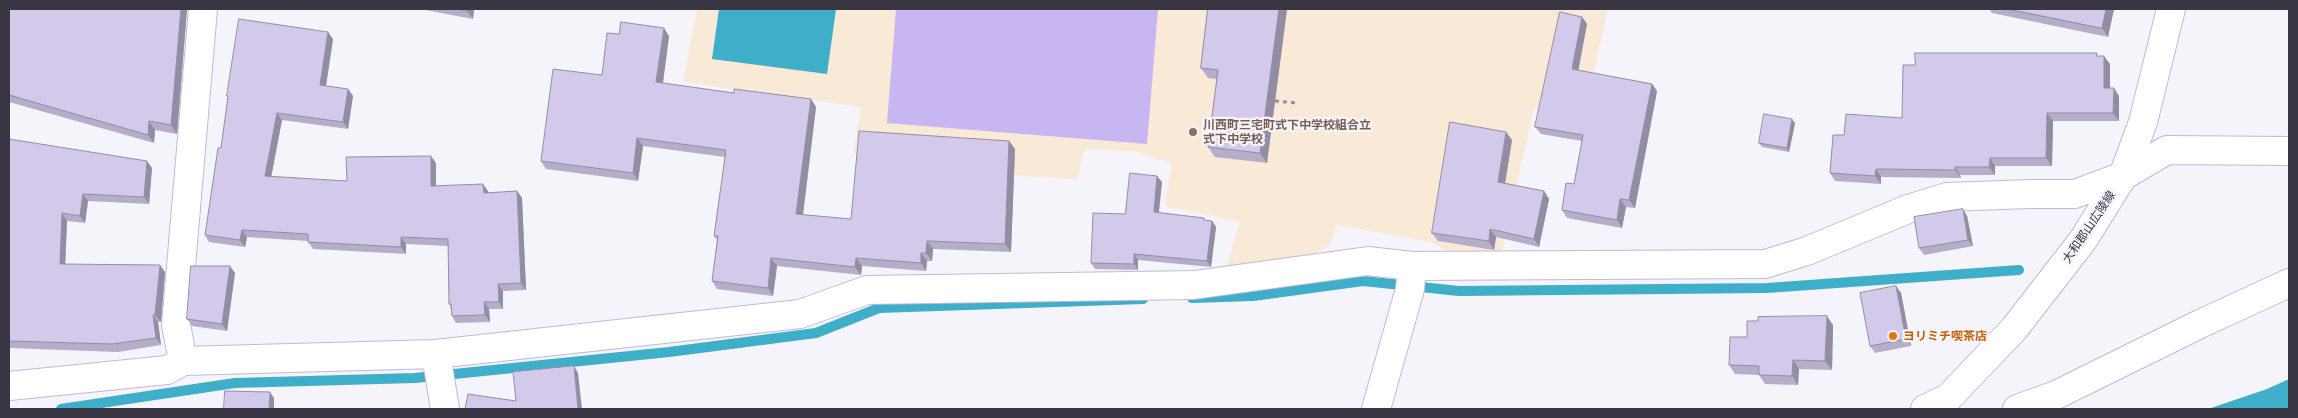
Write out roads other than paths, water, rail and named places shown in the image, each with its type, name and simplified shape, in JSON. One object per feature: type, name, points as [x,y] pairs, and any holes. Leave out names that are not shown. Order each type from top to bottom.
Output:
[{"type":"street","points":[[183,361],[176,326],[194,131],[199,32],[203,9]]},
{"type":"street","name":"大和郡山広陵線","points":[[1943,406],[2014,329],[2083,240],[2123,176],[2143,122],[2170,9]]},
{"type":"street","points":[[9,386],[167,370],[183,361],[436,354],[800,314],[867,290],[1194,285],[1368,261],[1412,266],[1765,264],[1807,251],[1908,209],[1948,197],[2075,194],[2123,176],[2167,150],[2289,151]]},
{"type":"street","points":[[1376,409],[1410,289],[1412,266]]},
{"type":"street","points":[[2017,409],[2056,395],[2200,324],[2289,283]]},
{"type":"street","points":[[436,354],[445,409]]},
{"type":"water","points":[[719,9],[836,9],[827,74],[712,59]]},
{"type":"water","points":[[2289,379],[2289,409],[2208,409],[2267,389]]},
{"type":"waterway","points":[[1192,298],[1253,296],[1363,281],[1459,291],[1767,288],[2019,270]]},
{"type":"waterway","points":[[61,409],[235,383],[415,378],[669,352],[816,333],[879,308],[1143,299]]},
{"type":"place","name":"川西町三宅町式下中学校組合立 式下中学校","points":[[1193,132]]},
{"type":"place","name":"ヨリミチ喫茶店","points":[[1893,336]]}]
